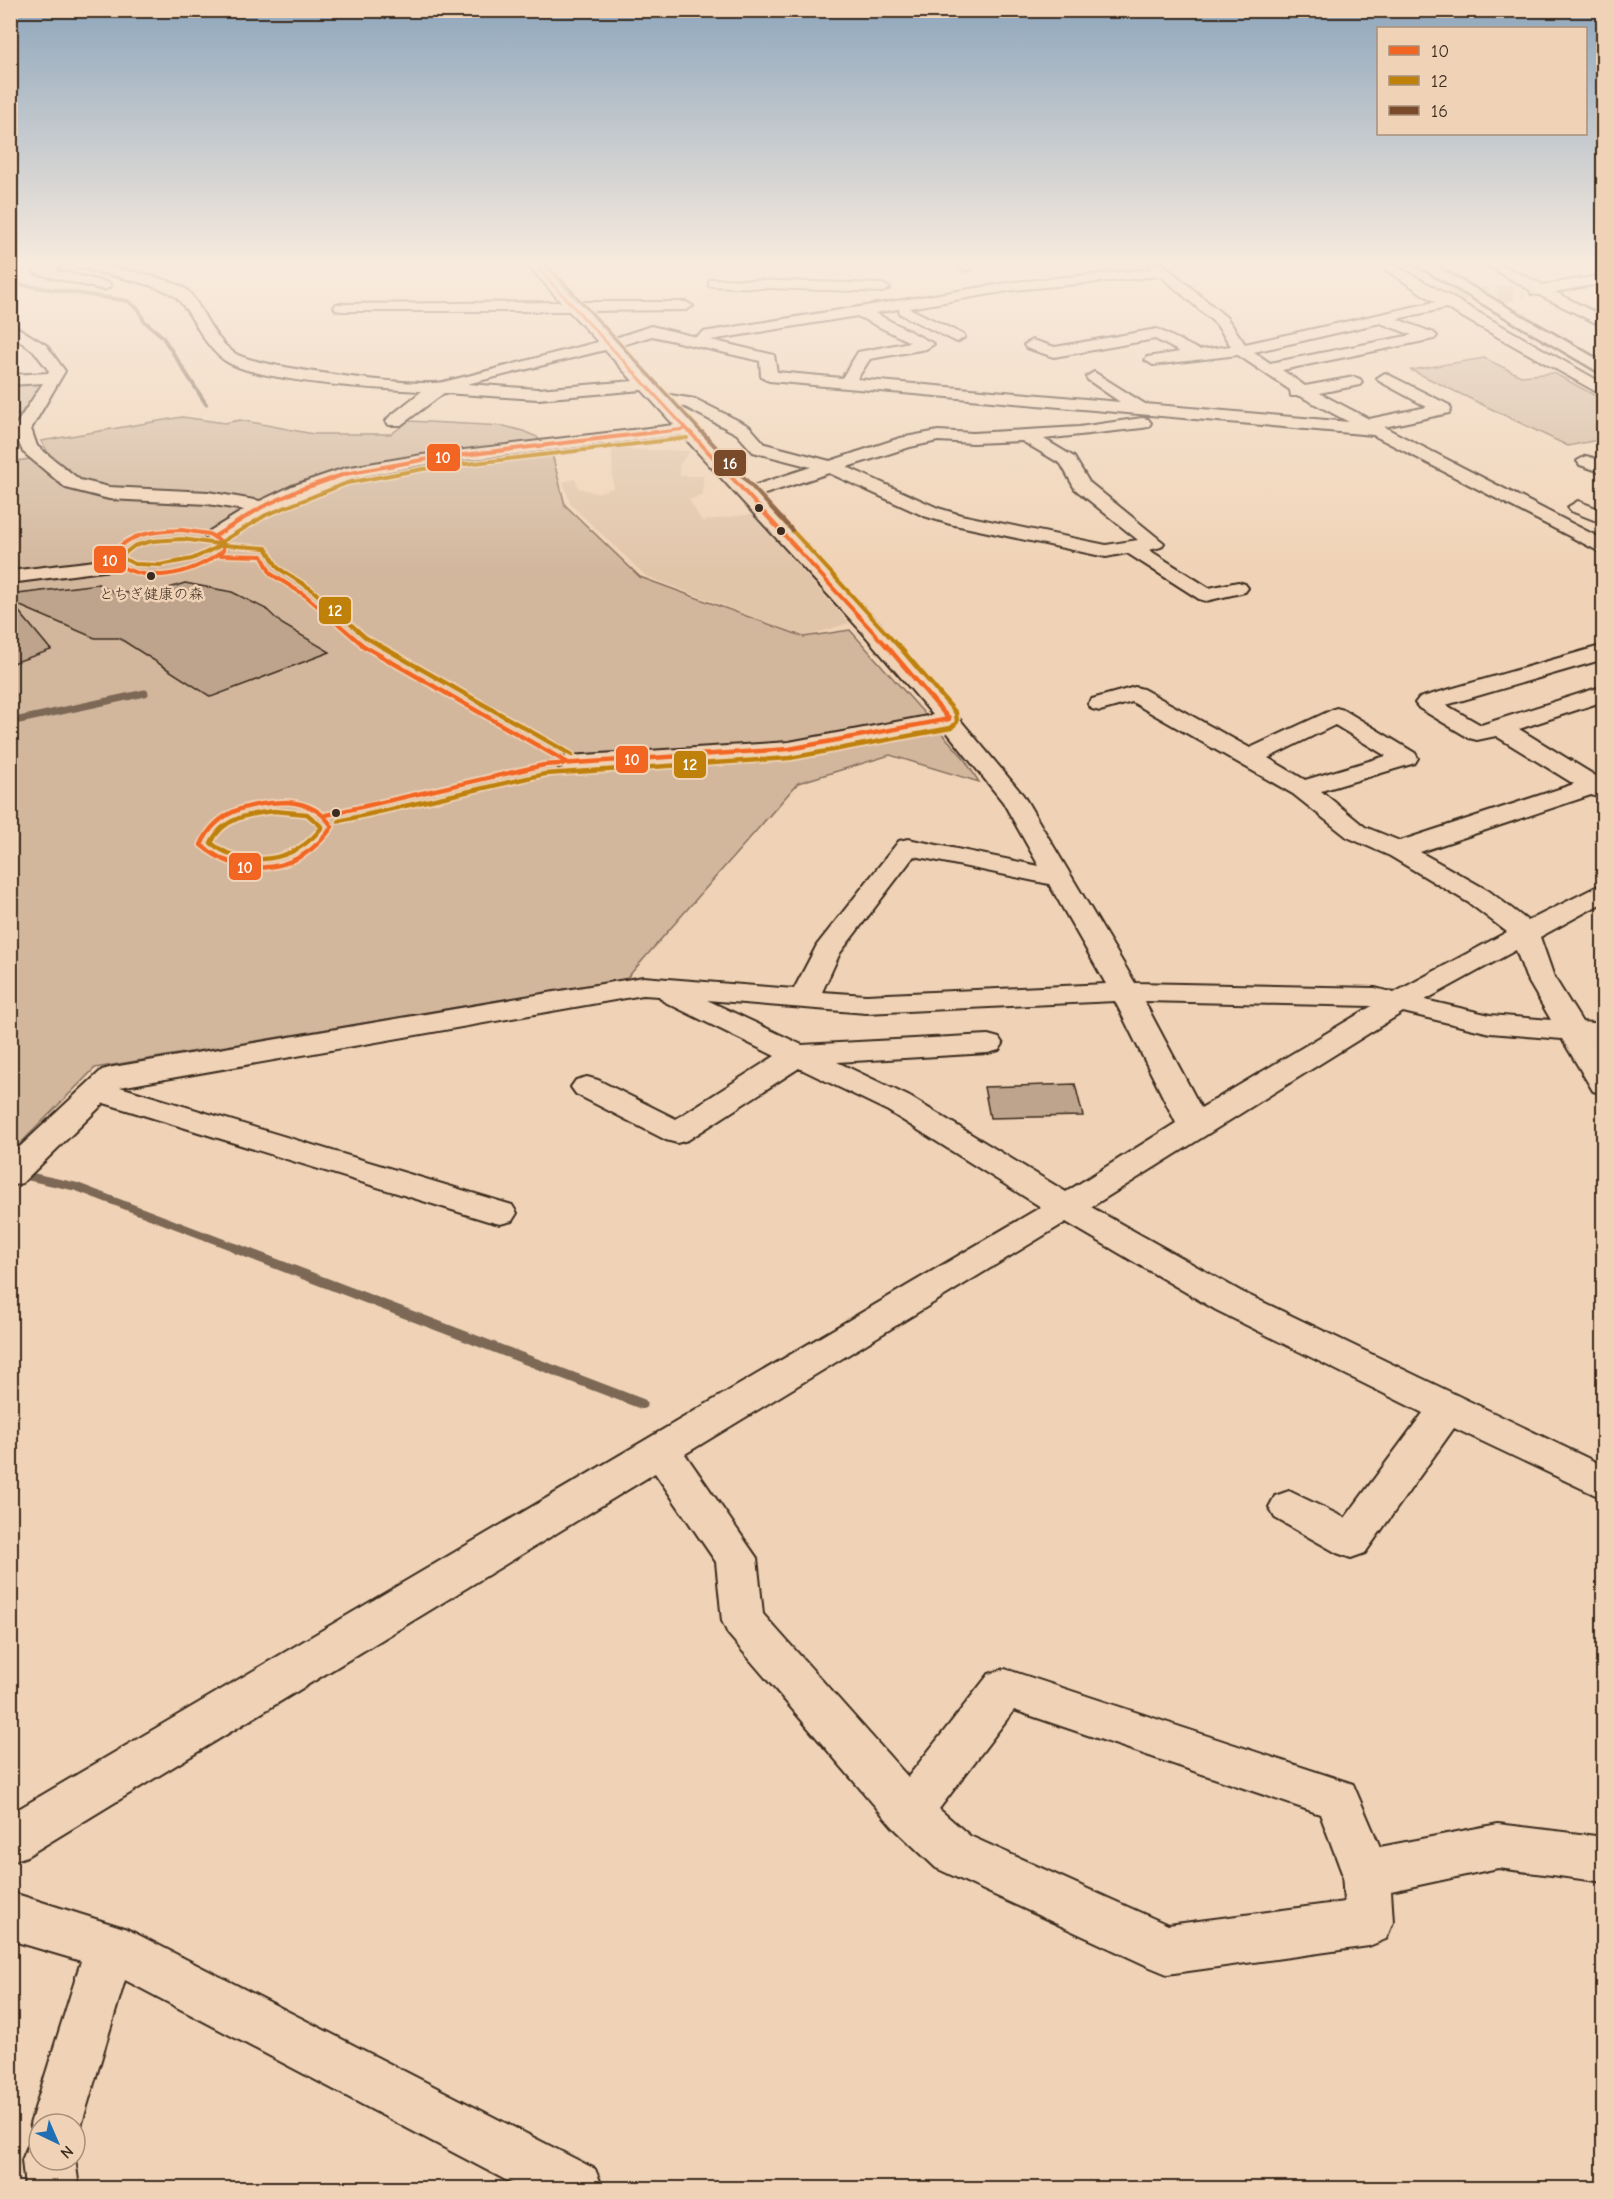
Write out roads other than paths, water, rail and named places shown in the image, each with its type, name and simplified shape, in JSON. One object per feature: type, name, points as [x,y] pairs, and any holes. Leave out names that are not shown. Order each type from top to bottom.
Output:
[{"type":"street","points":[[54,367],[57,370],[55,378],[16,430],[29,448],[73,484],[109,493],[208,498],[261,507]]},
{"type":"street","points":[[254,367],[355,382],[538,394],[650,391],[689,403],[743,430],[759,448],[831,467],[931,512],[957,520],[1106,551],[1154,543],[1082,485],[1068,461],[1025,435]]},
{"type":"street","points":[[395,421],[434,392],[466,379],[515,367]]},
{"type":"street","points":[[627,367],[872,628],[949,718],[1014,800],[1125,992],[1194,1126]]},
{"type":"street","points":[[768,367],[769,376],[848,381],[1226,418],[1372,427],[1443,409],[1385,378]]},
{"type":"street","points":[[848,381],[857,367]]},
{"type":"street","points":[[1267,368],[1275,367]]},
{"type":"street","points":[[1562,367],[1604,391]]},
{"type":"street","points":[[1267,368],[1300,390],[1600,543]]},
{"type":"street","points":[[1094,377],[1144,411]]},
{"type":"street","points":[[10,380],[55,378]]},
{"type":"street","points":[[1226,418],[1300,390],[1354,382]]},
{"type":"street","points":[[747,494],[906,441],[938,436],[973,438],[1079,432],[1196,416]]},
{"type":"street","points":[[215,536],[261,507],[314,484],[376,467],[686,429]]},
{"type":"street","points":[[1586,461],[1604,468]]},
{"type":"street","points":[[1578,507],[1604,519]]},
{"type":"street","points":[[1131,546],[1206,595],[1238,588]]},
{"type":"street","points":[[10,577],[112,565]]},
{"type":"street","points":[[1604,652],[1427,703],[1477,733],[1500,728],[1604,693]]},
{"type":"street","points":[[1100,704],[1135,694],[1302,789],[1356,832],[1399,850],[1479,897],[1524,932],[1540,976],[1604,1084]]},
{"type":"street","points":[[1250,758],[1336,715],[1406,759],[1302,789]]},
{"type":"street","points":[[568,763],[690,757],[789,748],[949,718]]},
{"type":"street","points":[[1500,728],[1599,789]]},
{"type":"street","points":[[1399,850],[1599,789]]},
{"type":"street","points":[[804,999],[827,951],[908,847],[1059,878]]},
{"type":"street","points":[[10,1840],[1066,1207],[1194,1126],[1399,1002],[1524,932],[1604,891]]},
{"type":"street","points":[[10,1175],[113,1077],[643,986],[866,1004],[1125,992],[1375,997],[1491,1024],[1604,1033]]},
{"type":"street","points":[[656,987],[899,1104],[1066,1207],[1229,1301],[1604,1484]]},
{"type":"street","points":[[587,1087],[677,1133],[798,1055],[988,1044]]},
{"type":"street","points":[[99,1091],[500,1213]]},
{"type":"street","points":[[1289,1507],[1351,1541],[1447,1409]]},
{"type":"street","points":[[661,1450],[736,1558],[743,1621],[909,1812],[953,1852],[1167,1950],[1369,1922],[1366,1873],[1337,1799],[1005,1688],[909,1812]]},
{"type":"street","points":[[1366,1873],[1497,1846],[1604,1860]]},
{"type":"street","points":[[10,1916],[110,1946],[576,2188]]},
{"type":"street","points":[[61,2112],[110,1946]]},
{"type":"street","points":[[50,2172],[52,2188]]},
{"type":"waterway","points":[[182,367],[206,404]]},
{"type":"waterway","points":[[10,722],[145,693]]},
{"type":"waterway","points":[[18,1174],[77,1187],[239,1249]]},
{"type":"waterway","points":[[235,1248],[642,1404]]},
{"type":"place","name":"とちぎ健康の森","points":[[151,576]]}]
